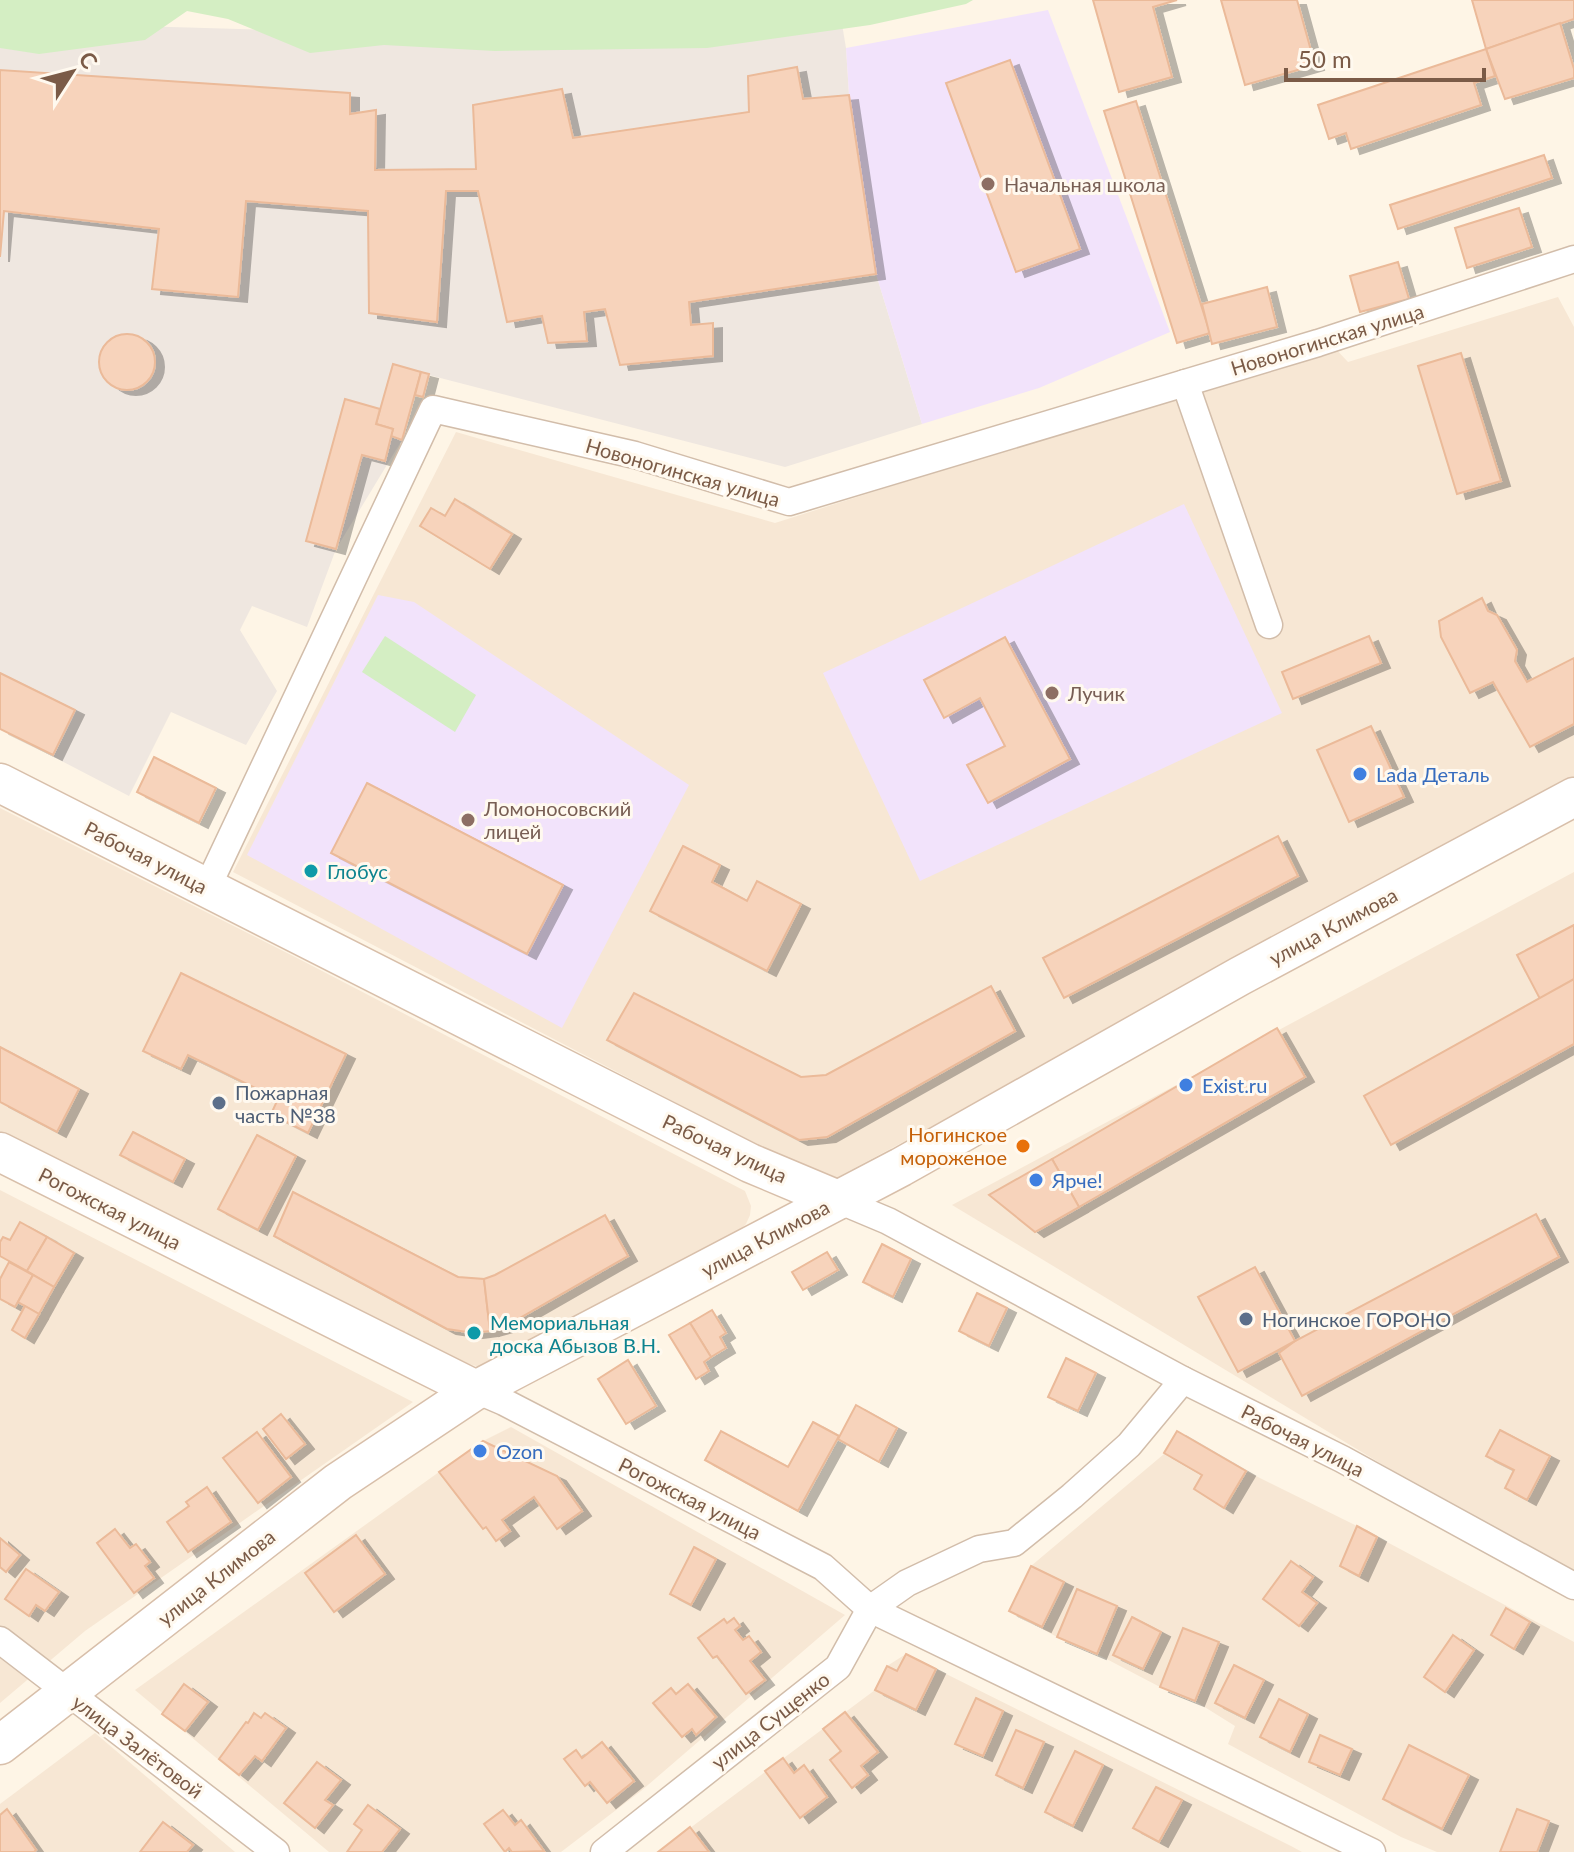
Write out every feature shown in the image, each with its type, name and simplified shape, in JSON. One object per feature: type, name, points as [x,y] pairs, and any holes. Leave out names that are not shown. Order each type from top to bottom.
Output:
[{"type":"main road","name":"Рабочая улица","points":[[0,783],[750,1163],[838,1200]]},
{"type":"main road","name":"улица Климова","points":[[0,1745],[338,1482],[476,1390],[901,1167],[1240,976],[1574,797]]},
{"type":"main road","name":"Рогожская улица","points":[[0,1152],[476,1390]]},
{"type":"street","name":"Новоногинская улица","points":[[207,888],[433,409],[635,455],[789,502],[1318,343],[1574,259]]},
{"type":"street","points":[[1185,383],[1269,625]]},
{"type":"street","name":"Рабочая улица","points":[[838,1200],[888,1221],[1183,1380],[1342,1459],[1574,1586]]},
{"type":"street","name":"улица Сущенко","points":[[604,1852],[838,1667],[870,1609],[907,1583],[979,1549],[1014,1543],[1129,1445],[1183,1380]]},
{"type":"street","name":"Рогожская улица","points":[[476,1390],[823,1567],[870,1609],[1372,1852]]},
{"type":"street","name":"улица Залётовой","points":[[0,1640],[276,1852]]},
{"type":"shaded area","points":[[838,0],[876,274],[922,424],[785,467],[421,373],[402,440],[336,549],[307,627],[252,606],[240,630],[277,691],[246,745],[171,712],[129,796],[0,729],[0,22],[413,34]]},
{"type":"shaded area","name":"Начальная школа","points":[[1048,10],[1170,332],[1039,388],[922,424],[876,274],[849,95],[846,48]]},
{"type":"shaded area","points":[[1558,297],[1574,327],[1574,783],[834,1179],[815,1175],[233,872],[456,432],[775,523],[1333,346],[1348,362]]},
{"type":"shaded area","name":"Лучик","points":[[1184,504],[1282,713],[920,881],[823,673]]},
{"type":"shaded area","name":"Ломоносовский лицей","points":[[378,595],[414,602],[689,785],[562,1028],[247,855]]},
{"type":"shaded area","points":[[0,808],[299,959],[745,1191],[751,1206],[746,1224],[739,1231],[489,1367],[476,1366],[439,1355],[0,1136]]},
{"type":"shaded area","points":[[1574,872],[1574,1580],[952,1205]]},
{"type":"shaded area","points":[[0,1190],[413,1402],[85,1631],[0,1703]]},
{"type":"shaded area","points":[[511,1427],[845,1615],[641,1791],[561,1852],[329,1852],[135,1690],[483,1441]]},
{"type":"shaded area","points":[[1177,1431],[1246,1471],[1357,1526],[1574,1642],[1574,1852],[1437,1852],[1401,1837],[1228,1744],[1235,1726],[1195,1701],[1160,1687],[1009,1611],[1031,1566],[1164,1454]]},
{"type":"shaded area","points":[[906,1654],[1302,1852],[658,1852],[875,1690],[887,1666]]},
{"type":"shaded area","points":[[95,1733],[235,1852],[0,1852],[0,1804]]},
{"type":"green space","points":[[0,0],[973,0],[870,25],[707,48],[495,51],[384,45],[310,53],[228,19],[187,11],[145,40],[39,54],[0,48]]},
{"type":"green space","points":[[385,636],[476,695],[455,732],[362,672]]},
{"type":"building","points":[[1093,0],[1177,0],[1153,7],[1172,77],[1119,92]]},
{"type":"building","points":[[1221,0],[1297,0],[1315,65],[1245,85]]},
{"type":"building","points":[[1472,0],[1574,0],[1574,19],[1486,49]]},
{"type":"building","points":[[1560,23],[1574,78],[1505,99],[1486,49]]},
{"type":"building","points":[[1486,49],[1495,76],[1474,83],[1481,105],[1351,149],[1346,133],[1329,139],[1318,105]]},
{"type":"building","points":[[1010,60],[1080,249],[1016,272],[946,83]]},
{"type":"building","points":[[797,67],[803,99],[849,95],[876,274],[689,302],[691,325],[713,323],[713,356],[620,365],[605,309],[584,312],[587,341],[548,343],[542,316],[507,322],[478,191],[446,191],[437,322],[369,313],[368,211],[246,201],[238,297],[152,289],[159,229],[4,211],[0,257],[0,70],[350,93],[350,114],[376,110],[375,170],[476,169],[473,105],[562,89],[573,138],[749,112],[748,76]]},
{"type":"building","points":[[1136,101],[1210,333],[1177,343],[1104,111]]},
{"type":"building","points":[[1544,155],[1552,178],[1398,229],[1390,205]]},
{"type":"building","points":[[1519,208],[1532,247],[1467,268],[1455,228]]},
{"type":"building","points":[[1398,262],[1409,299],[1360,312],[1350,276]]},
{"type":"building","points":[[1267,287],[1277,327],[1212,344],[1202,304]]},
{"type":"building","points":[[127,334],[147,342],[155,362],[147,382],[127,390],[107,382],[99,362],[107,342]]},
{"type":"building","points":[[1461,353],[1501,481],[1457,494],[1418,366]]},
{"type":"building","points":[[393,364],[421,372],[402,440],[391,436],[393,429],[376,424]]},
{"type":"building","points":[[421,372],[429,374],[423,397],[415,395]]},
{"type":"building","points":[[345,399],[380,409],[376,424],[393,429],[385,461],[362,455],[336,549],[306,541]]},
{"type":"building","points":[[455,499],[512,534],[490,569],[420,526],[431,508],[445,516]]},
{"type":"building","points":[[1482,598],[1488,611],[1497,615],[1517,650],[1515,661],[1527,682],[1574,658],[1574,724],[1530,747],[1493,682],[1470,693],[1441,637],[1439,621]]},
{"type":"building","points":[[1369,636],[1381,663],[1293,699],[1282,672]]},
{"type":"building","points":[[1005,637],[1070,759],[988,803],[967,765],[1005,746],[980,698],[944,718],[924,680]]},
{"type":"building","points":[[0,673],[75,710],[53,755],[0,729]]},
{"type":"building","name":"Lada Деталь","points":[[1371,726],[1404,797],[1349,822],[1317,750]]},
{"type":"building","points":[[154,757],[216,788],[199,823],[137,792]]},
{"type":"building","points":[[367,783],[563,885],[527,954],[331,853]]},
{"type":"building","points":[[1278,836],[1298,876],[1064,998],[1043,958]]},
{"type":"building","points":[[683,846],[720,865],[712,882],[747,901],[757,881],[801,904],[767,971],[650,911]]},
{"type":"building","points":[[1574,925],[1574,980],[1540,999],[1517,955]]},
{"type":"building","points":[[181,973],[346,1054],[308,1133],[271,1114],[278,1099],[188,1055],[181,1069],[143,1051]]},
{"type":"building","points":[[1574,979],[1574,1044],[1391,1145],[1364,1096]]},
{"type":"building","points":[[991,986],[1015,1031],[827,1137],[799,1140],[607,1040],[634,993],[801,1077],[826,1075]]},
{"type":"building","points":[[1277,1028],[1305,1077],[1079,1207],[1052,1159]]},
{"type":"building","points":[[0,1047],[79,1089],[57,1132],[0,1102]]},
{"type":"building","points":[[133,1132],[185,1159],[173,1182],[120,1155]]},
{"type":"building","points":[[257,1135],[296,1156],[258,1230],[218,1209]]},
{"type":"building","points":[[1052,1159],[1079,1207],[1035,1232],[989,1195]]},
{"type":"building","points":[[293,1192],[458,1277],[484,1279],[490,1331],[474,1333],[447,1329],[274,1236]]},
{"type":"building","points":[[1536,1214],[1559,1257],[1302,1396],[1279,1353],[1295,1341]]},
{"type":"building","points":[[605,1215],[628,1256],[504,1327],[490,1331],[484,1279]]},
{"type":"building","points":[[20,1222],[47,1237],[27,1271],[0,1256],[0,1242],[3,1237],[10,1240]]},
{"type":"building","points":[[47,1237],[74,1253],[54,1287],[27,1271]]},
{"type":"building","points":[[882,1244],[911,1259],[893,1297],[863,1282]]},
{"type":"building","points":[[827,1252],[838,1270],[803,1290],[792,1272]]},
{"type":"building","points":[[9,1262],[33,1275],[15,1307],[0,1299],[0,1279]]},
{"type":"building","name":"Ногинское ГОРОНО","points":[[1255,1267],[1295,1341],[1238,1372],[1198,1297]]},
{"type":"building","points":[[33,1275],[54,1287],[39,1314],[18,1302]]},
{"type":"building","points":[[977,1293],[1007,1308],[989,1346],[959,1331]]},
{"type":"building","points":[[25,1306],[39,1314],[25,1338],[12,1330]]},
{"type":"building","points":[[712,1310],[726,1333],[720,1337],[726,1348],[711,1357],[690,1323]]},
{"type":"building","points":[[690,1323],[711,1357],[704,1362],[709,1371],[696,1379],[669,1335]]},
{"type":"building","points":[[1066,1358],[1096,1373],[1078,1411],[1048,1397]]},
{"type":"building","points":[[628,1360],[656,1406],[626,1424],[598,1379]]},
{"type":"building","points":[[856,1405],[897,1428],[879,1462],[838,1439]]},
{"type":"building","points":[[281,1414],[305,1444],[286,1459],[263,1429]]},
{"type":"building","points":[[813,1422],[839,1436],[798,1511],[705,1460],[721,1431],[788,1467]]},
{"type":"building","points":[[1500,1430],[1550,1456],[1527,1500],[1505,1488],[1514,1470],[1486,1456]]},
{"type":"building","points":[[1177,1431],[1246,1471],[1224,1508],[1194,1489],[1202,1475],[1164,1453]]},
{"type":"building","points":[[257,1432],[291,1477],[258,1503],[223,1458]]},
{"type":"building","points":[[483,1441],[557,1476],[582,1511],[557,1529],[534,1497],[502,1520],[510,1531],[496,1541],[439,1472]]},
{"type":"building","points":[[207,1487],[231,1522],[188,1552],[167,1522],[189,1506],[186,1502]]},
{"type":"building","points":[[1357,1526],[1377,1537],[1359,1576],[1340,1566]]},
{"type":"building","points":[[115,1529],[130,1548],[136,1544],[150,1562],[145,1566],[154,1578],[134,1593],[97,1543]]},
{"type":"building","points":[[356,1535],[385,1574],[334,1612],[305,1573]]},
{"type":"building","points":[[0,1538],[20,1555],[6,1572],[0,1567]]},
{"type":"building","points":[[694,1547],[716,1559],[691,1605],[670,1594]]},
{"type":"building","points":[[1291,1561],[1313,1577],[1302,1592],[1317,1603],[1299,1626],[1263,1599]]},
{"type":"building","points":[[1031,1566],[1064,1582],[1042,1627],[1009,1611]]},
{"type":"building","points":[[26,1569],[59,1592],[45,1611],[36,1605],[29,1616],[5,1599]]},
{"type":"building","points":[[1077,1589],[1117,1606],[1097,1654],[1057,1637]]},
{"type":"building","points":[[1506,1608],[1530,1622],[1514,1649],[1491,1635]]},
{"type":"building","points":[[1132,1617],[1161,1632],[1143,1669],[1113,1655]]},
{"type":"building","points":[[734,1618],[740,1626],[735,1630],[743,1640],[749,1636],[761,1652],[750,1661],[765,1680],[746,1694],[717,1656],[713,1658],[698,1638],[724,1619],[727,1623]]},
{"type":"building","points":[[1183,1628],[1219,1642],[1195,1701],[1160,1687]]},
{"type":"building","points":[[1453,1635],[1474,1650],[1445,1692],[1424,1677]]},
{"type":"building","points":[[906,1654],[936,1669],[916,1710],[875,1690],[887,1666],[897,1671]]},
{"type":"building","points":[[1234,1665],[1264,1680],[1245,1718],[1215,1703]]},
{"type":"building","points":[[184,1684],[208,1702],[185,1731],[162,1714]]},
{"type":"building","points":[[688,1684],[716,1717],[696,1735],[692,1729],[682,1737],[653,1703],[671,1688],[676,1694]]},
{"type":"building","points":[[976,1698],[1003,1711],[983,1756],[955,1744]]},
{"type":"building","points":[[1279,1699],[1308,1714],[1290,1752],[1260,1737]]},
{"type":"building","points":[[845,1712],[878,1752],[861,1766],[868,1775],[852,1788],[830,1760],[841,1751],[823,1729]]},
{"type":"building","points":[[254,1713],[261,1718],[265,1713],[286,1728],[262,1761],[255,1756],[239,1775],[219,1759]]},
{"type":"building","points":[[1016,1730],[1044,1742],[1023,1788],[996,1775]]},
{"type":"building","points":[[1320,1735],[1352,1749],[1340,1775],[1309,1762]]},
{"type":"building","points":[[602,1742],[634,1781],[607,1803],[590,1782],[585,1786],[564,1759],[576,1750],[582,1758]]},
{"type":"building","points":[[1409,1745],[1469,1775],[1442,1829],[1383,1799]]},
{"type":"building","points":[[1075,1751],[1103,1765],[1073,1826],[1045,1812]]},
{"type":"building","points":[[783,1758],[794,1773],[804,1765],[827,1797],[800,1818],[765,1771]]},
{"type":"building","points":[[317,1762],[341,1780],[325,1800],[333,1805],[315,1828],[284,1803]]},
{"type":"building","points":[[1156,1787],[1182,1800],[1159,1842],[1133,1828]]},
{"type":"building","points":[[368,1805],[400,1829],[382,1852],[347,1852],[362,1830],[354,1824]]},
{"type":"building","points":[[7,1809],[36,1850],[34,1852],[0,1852],[0,1815]]},
{"type":"building","points":[[1517,1809],[1549,1821],[1537,1852],[1500,1852]]},
{"type":"building","points":[[503,1810],[515,1825],[521,1820],[544,1851],[512,1852],[509,1848],[505,1852],[484,1824]]},
{"type":"building","points":[[163,1822],[193,1845],[187,1852],[140,1852]]},
{"type":"building","points":[[690,1827],[709,1852],[658,1852]]},
{"type":"place","name":"Начальная школа","points":[[988,184]]},
{"type":"place","name":"Лучик","points":[[1052,693]]},
{"type":"place","name":"Lada Деталь","points":[[1360,774]]},
{"type":"place","name":"Ломоносовский лицей","points":[[468,820]]},
{"type":"place","name":"Глобус","points":[[311,871]]},
{"type":"place","name":"Exist.ru","points":[[1186,1085]]},
{"type":"place","name":"Пожарная часть №38","points":[[219,1103]]},
{"type":"place","name":"Ногинское мороженое","points":[[1023,1146]]},
{"type":"place","name":"Ярче!","points":[[1036,1180]]},
{"type":"place","name":"Ногинское ГОРОНО","points":[[1246,1319]]},
{"type":"place","name":"Мемориальная доска Абызов В.Н.","points":[[474,1333]]},
{"type":"place","name":"Ozon","points":[[480,1451]]}]
